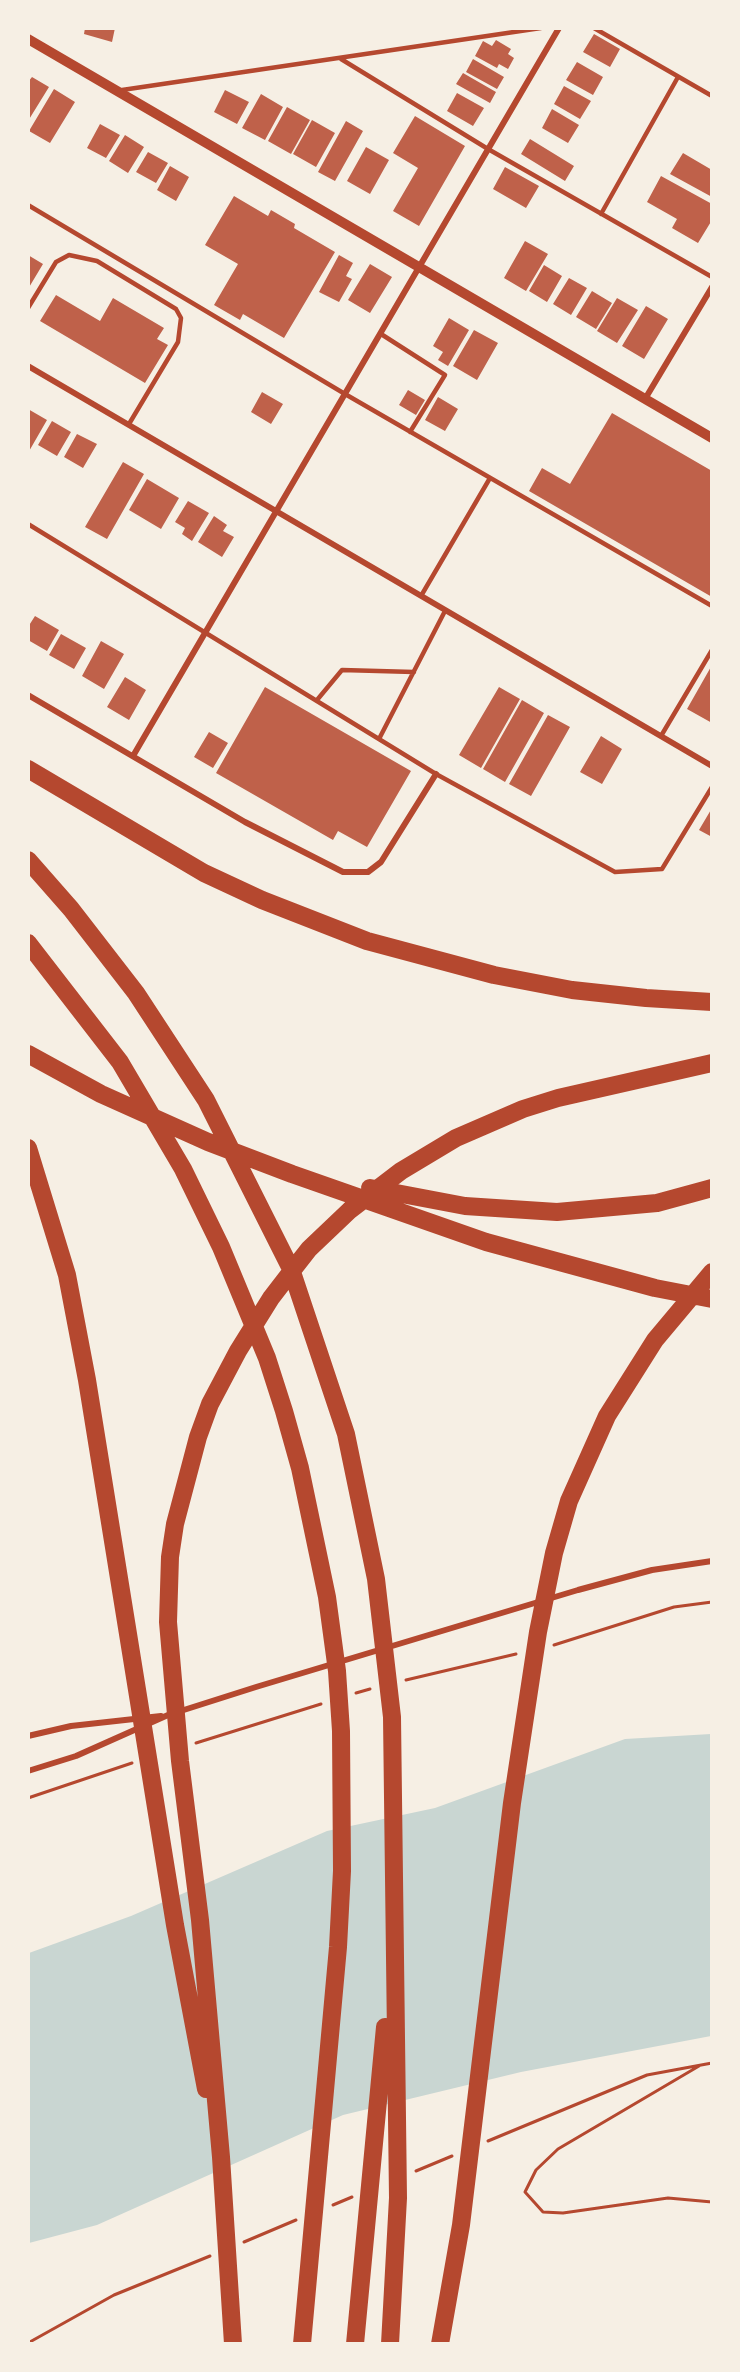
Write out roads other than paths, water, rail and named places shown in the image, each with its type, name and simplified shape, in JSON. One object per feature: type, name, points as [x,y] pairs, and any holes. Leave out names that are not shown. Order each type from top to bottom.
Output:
[{"type":"highway","points":[[28,769],[204,873],[262,900],[367,941],[494,975],[572,990],[711,1002]]},
{"type":"highway","points":[[28,860],[72,909],[136,993],[206,1100],[291,1269],[340,1414],[362,1504],[376,1579],[393,1727],[396,1845],[393,1930],[398,2198],[390,2343]]},
{"type":"highway","points":[[28,943],[120,1062],[183,1169],[221,1247],[267,1358],[300,1467],[327,1597],[341,1731],[342,1871],[338,1958],[302,2343]]},
{"type":"highway","points":[[28,1054],[101,1094],[208,1142],[292,1173],[486,1242],[655,1288],[711,1299]]},
{"type":"highway","points":[[233,2343],[228,2297],[221,2157],[200,1920],[180,1761],[170,1650],[170,1557],[175,1524],[198,1437],[224,1377],[277,1290],[309,1249],[350,1210],[428,1153],[483,1124],[523,1109],[558,1098],[711,1063]]},
{"type":"highway","points":[[28,1148],[42,1187],[67,1275],[87,1380],[196,2045],[221,2157]]},
{"type":"highway","points":[[292,1173],[465,1206],[557,1212],[657,1203],[711,1188]]},
{"type":"highway","points":[[453,2343],[461,2225],[512,1803],[538,1632],[554,1553],[569,1501],[594,1441],[622,1390],[655,1340],[711,1272]]},
{"type":"highway","points":[[355,2343],[393,1930]]},
{"type":"highway","points":[[440,2343],[461,2225]]},
{"type":"highway","points":[[224,2343],[228,2297]]},
{"type":"street","points":[[133,756],[559,28]]},
{"type":"street","points":[[28,39],[711,438]]},
{"type":"street","points":[[645,399],[711,287]]},
{"type":"street","points":[[28,366],[278,509],[446,611],[711,766]]},
{"type":"street","points":[[28,695],[245,822],[343,872],[368,872],[381,862],[436,774]]},
{"type":"street","points":[[28,1771],[76,1756],[168,1715],[578,1590],[652,1570],[711,1561]]},
{"type":"street","points":[[28,1736],[71,1726],[168,1715]]},
{"type":"lane","points":[[118,91],[541,28]]},
{"type":"lane","points":[[594,28],[711,96]]},
{"type":"lane","points":[[341,58],[488,149],[711,277]]},
{"type":"lane","points":[[601,214],[678,77]]},
{"type":"lane","points":[[28,205],[345,394],[711,606]]},
{"type":"lane","points":[[28,308],[56,262],[69,255],[97,261],[176,309],[181,318],[178,342],[129,424]]},
{"type":"lane","points":[[381,334],[445,375],[410,432]]},
{"type":"lane","points":[[421,596],[490,478]]},
{"type":"lane","points":[[28,524],[436,774],[615,872],[662,868],[711,787]]},
{"type":"lane","points":[[380,739],[446,611]]},
{"type":"lane","points":[[661,736],[711,650]]},
{"type":"lane","points":[[317,700],[342,670],[414,672]]}]
